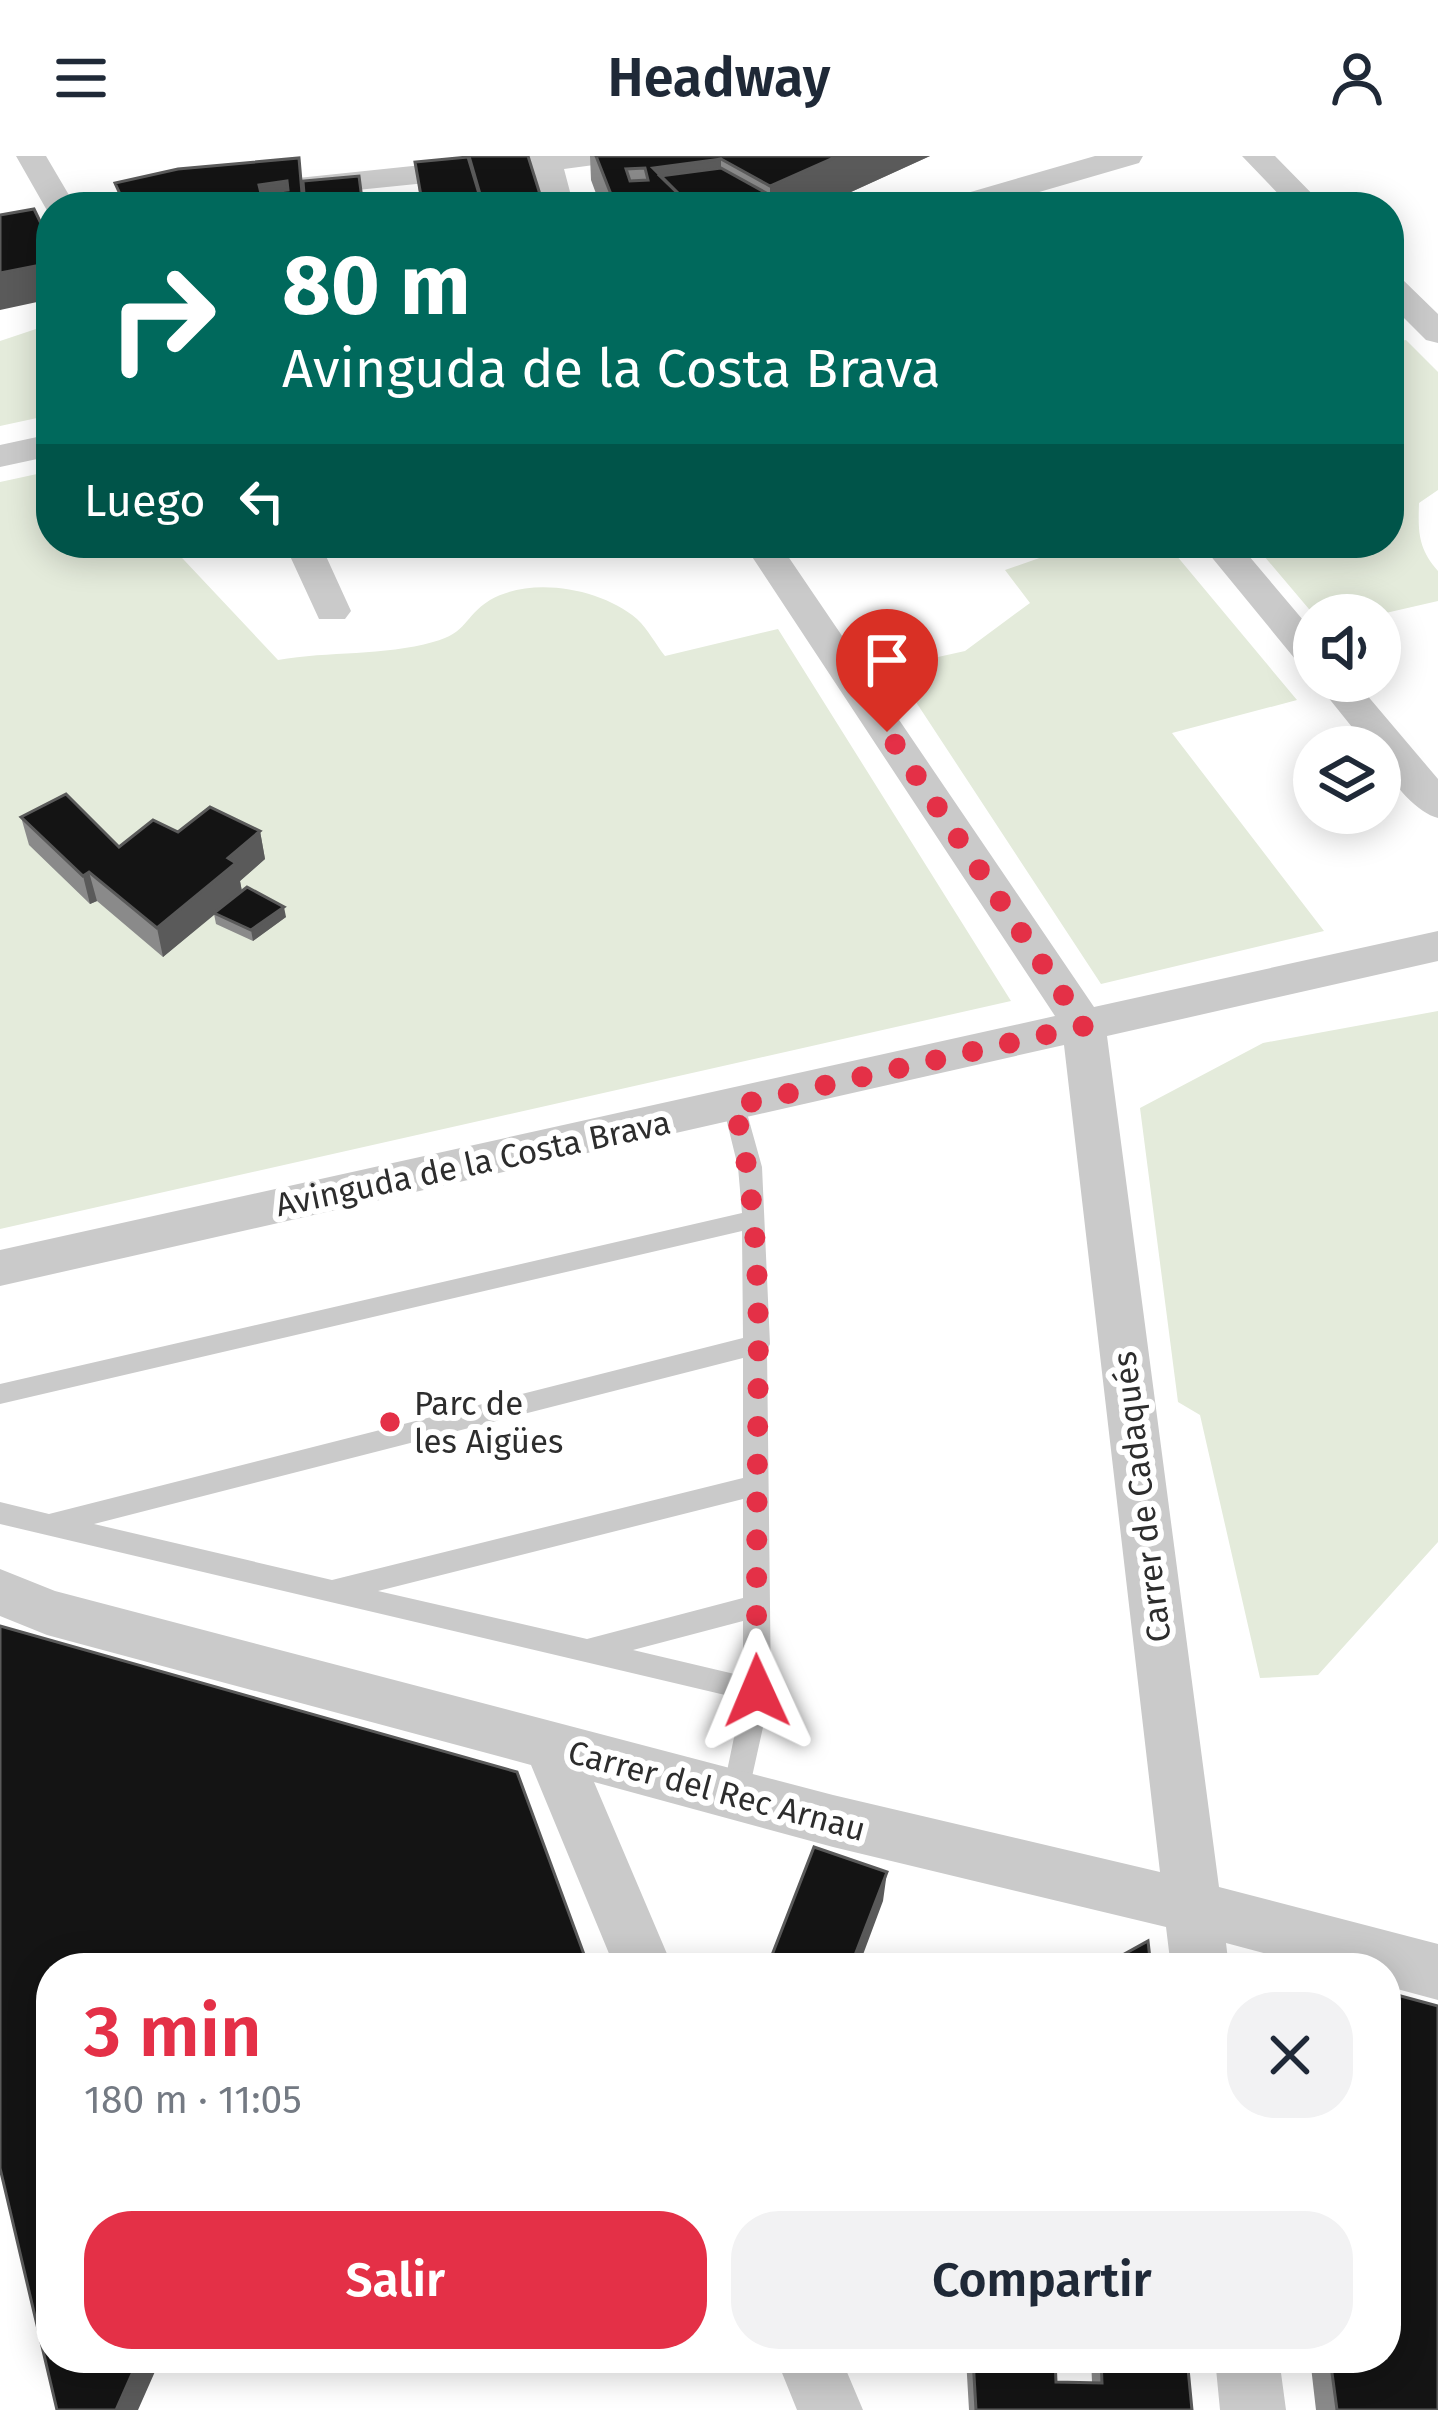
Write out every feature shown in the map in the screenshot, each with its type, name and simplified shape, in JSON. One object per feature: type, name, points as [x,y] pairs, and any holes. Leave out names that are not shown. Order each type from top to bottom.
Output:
[{"type":"street","points":[[31,156],[41,192]]},
{"type":"street","points":[[387,192],[546,159],[598,156]]},
{"type":"street","points":[[1005,192],[1128,156]]},
{"type":"street","points":[[1258,156],[1295,192]]},
{"type":"street","points":[[546,159],[554,192]]},
{"type":"street","points":[[1404,300],[1438,334]]},
{"type":"street","points":[[0,456],[36,448]]},
{"type":"street","points":[[309,558],[332,611]]},
{"type":"street","points":[[771,558],[1084,1026]]},
{"type":"street","points":[[1231,558],[1293,632]]},
{"type":"street","points":[[1352,702],[1438,805]]},
{"type":"street","name":"Avinguda de la Costa Brava","points":[[0,1268],[1438,946]]},
{"type":"street","name":"Carrer de Cadaqués","points":[[1084,1026],[1198,1953]]},
{"type":"street","name":"Carrer del Rec Arnau","points":[[16,1606],[736,1796],[1367,1953]]},
{"type":"street","points":[[550,1747],[638,1953]]},
{"type":"street","name":"Carrer del Rec Arnau","points":[[1401,1962],[1438,1972]]},
{"type":"street","points":[[814,2373],[830,2410]]},
{"type":"street","points":[[1249,2373],[1253,2410]]},
{"type":"lane","points":[[734,1106],[750,1167],[758,1344],[757,1691],[736,1796]]},
{"type":"lane","points":[[0,1394],[754,1219]]},
{"type":"lane","points":[[48,1525],[758,1344]]},
{"type":"lane","points":[[331,1591],[758,1485]]},
{"type":"lane","points":[[0,1513],[757,1691]]},
{"type":"lane","points":[[587,1652],[756,1606]]},
{"type":"green space","points":[[36,329],[36,418],[0,426],[0,341]]},
{"type":"green space","points":[[1406,340],[1438,372],[1438,490],[1419,503],[1419,531],[1438,571],[1438,601],[1401,609],[1401,594],[1296,594],[1266,558],[1404,558]]},
{"type":"green space","points":[[36,474],[36,558],[182,558],[278,660],[433,642],[453,634],[490,600],[525,588],[585,593],[622,608],[645,627],[665,656],[778,629],[1011,1001],[0,1229],[0,482]]},
{"type":"green space","points":[[1039,558],[1179,558],[1293,695],[1293,701],[1172,733],[1324,931],[1101,984],[893,667],[965,651],[1030,603],[1005,570]]},
{"type":"green space","points":[[1438,1011],[1438,1542],[1318,1675],[1260,1678],[1200,1415],[1178,1402],[1140,1108],[1263,1043]]},
{"type":"building","points":[[469,156],[528,156],[539,192],[479,192]]},
{"type":"building","points":[[596,156],[838,156],[770,186],[721,159],[653,168],[677,192],[610,192]],"holes":[[[645,168],[648,180],[630,181],[626,169]]]},
{"type":"building","points":[[468,157],[478,192],[420,192],[415,162]]},
{"type":"building","points":[[299,158],[302,192],[270,192],[288,190],[287,181],[259,185],[261,192],[119,192],[115,183],[178,169]]},
{"type":"building","points":[[721,168],[765,192],[677,192],[660,176]]},
{"type":"building","points":[[359,176],[361,192],[304,192],[303,181]]},
{"type":"building","points":[[34,209],[36,266],[0,273],[0,215]]},
{"type":"building","points":[[66,794],[119,847],[153,820],[178,832],[210,807],[260,831],[228,858],[236,863],[157,928],[89,872],[83,876],[21,817]]},
{"type":"building","points":[[247,887],[284,907],[251,930],[214,913]]},
{"type":"building","points":[[0,1626],[517,1772],[583,1953],[36,1953],[36,2321],[0,2168]]},
{"type":"building","points":[[814,1847],[887,1872],[856,1953],[773,1953]]},
{"type":"building","points":[[1148,1941],[1149,1953],[1126,1953]]},
{"type":"building","points":[[1401,1996],[1438,2006],[1438,2410],[1337,2410],[1332,2373],[1401,2373]]},
{"type":"building","points":[[48,2373],[132,2373],[116,2410],[57,2410]]},
{"type":"building","points":[[974,2373],[1056,2373],[1056,2382],[1102,2383],[1102,2373],[1188,2373],[1192,2410],[976,2410]]},
{"type":"place","name":"Parc de les Aigües","points":[[390,1422]]},
{"type":"route","points":[[757,1691],[754,1219],[750,1167],[734,1106],[1084,1026],[887,732]]}]
